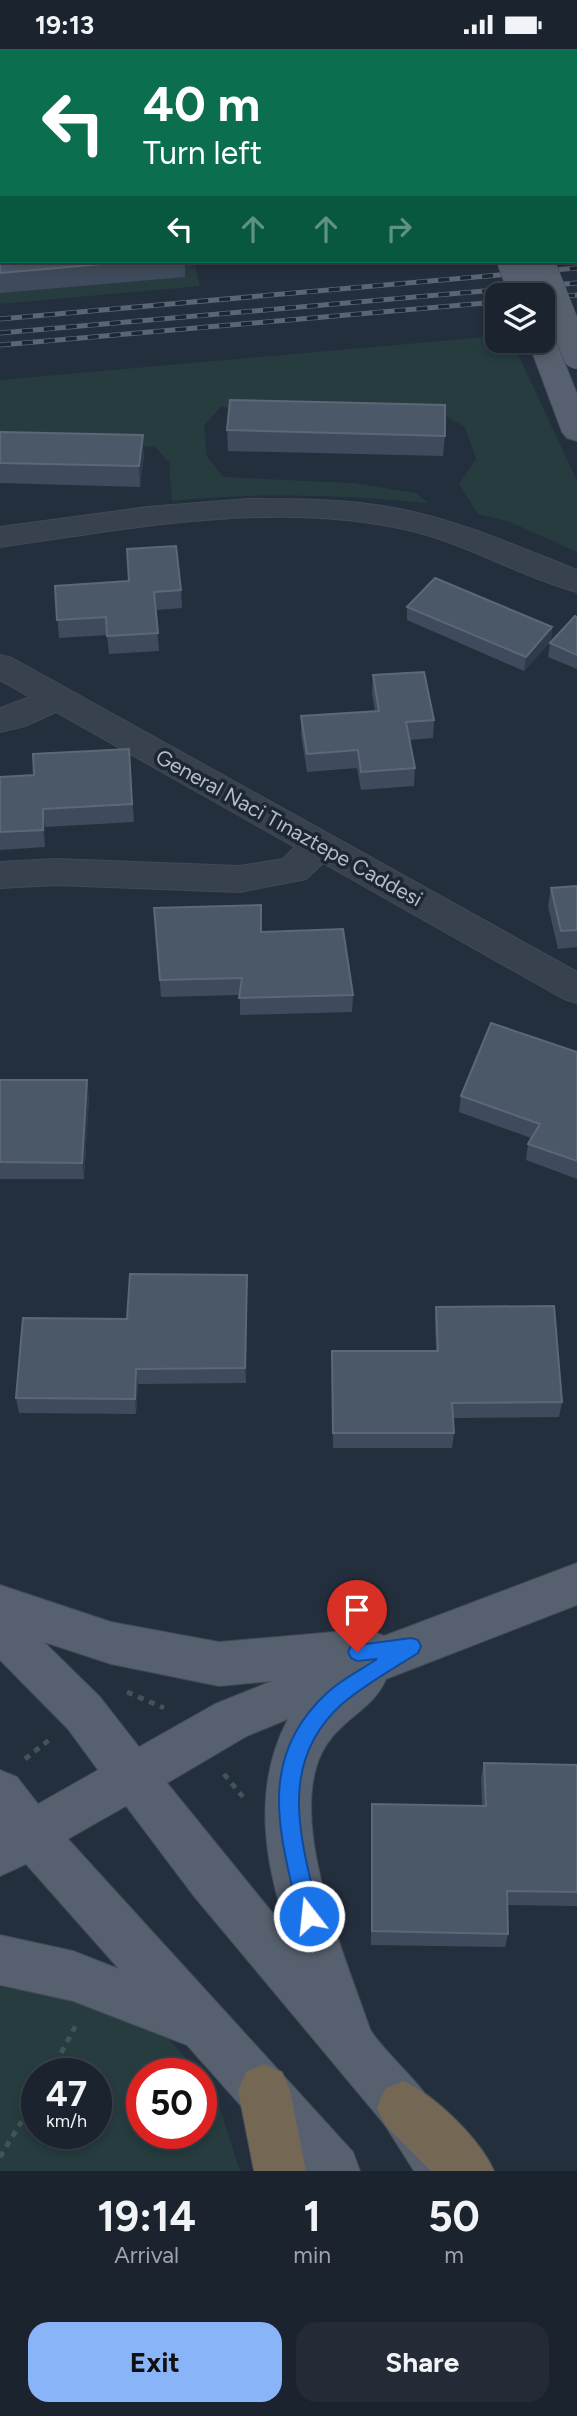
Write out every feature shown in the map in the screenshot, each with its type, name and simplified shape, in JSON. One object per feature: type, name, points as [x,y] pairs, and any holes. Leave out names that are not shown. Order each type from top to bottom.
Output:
[{"type":"highway","points":[[264,2090],[280,2171]]},
{"type":"highway","points":[[403,2107],[468,2171]]},
{"type":"main road","points":[[512,263],[519,283]]},
{"type":"main road","points":[[541,263],[577,355]]},
{"type":"main road","points":[[546,353],[577,432]]},
{"type":"main road","points":[[16,1843],[231,1720],[411,1646],[577,1584]]},
{"type":"main road","points":[[0,1606],[111,1643],[219,1664],[411,1646]]},
{"type":"main road","points":[[0,1629],[83,1713],[210,1878],[403,2107],[444,2171]]},
{"type":"main road","points":[[355,2050],[301,1892],[288,1825],[290,1777],[303,1737],[335,1698],[411,1646]]},
{"type":"main road","points":[[0,1793],[16,1843],[207,2027],[334,2171]]},
{"type":"main road","points":[[0,1960],[73,1976],[207,2027]]},
{"type":"street","points":[[0,537],[165,514],[310,509],[398,518],[483,545],[577,582]]},
{"type":"street","name":"General Naci Tınaztepe Caddesi","points":[[0,666],[577,989]]},
{"type":"street","points":[[0,720],[57,698]]},
{"type":"street","points":[[0,875],[56,873],[240,879],[293,870],[320,845]]},
{"type":"path","points":[[58,2058],[96,1985]]},
{"type":"path","points":[[0,2157],[21,2122]]},
{"type":"green space","points":[[0,263],[194,263],[200,286],[0,304]]},
{"type":"green space","points":[[485,337],[485,353],[518,353],[577,481],[577,552],[510,522],[478,514],[459,484],[476,459],[465,427],[440,413],[221,407],[204,425],[207,457],[224,477],[353,483],[416,493],[428,503],[300,496],[236,496],[172,501],[169,462],[155,447],[0,441],[0,380]]},
{"type":"green space","points":[[0,1981],[47,1984],[157,2027],[186,2058],[126,2058],[126,2149],[217,2149],[217,2099],[240,2171],[0,2171]]},
{"type":"building","points":[[0,263],[114,263],[0,273]]},
{"type":"building","points":[[230,400],[445,405],[445,436],[227,430]]},
{"type":"building","points":[[0,432],[143,435],[139,466],[0,463]]},
{"type":"building","points":[[176,546],[181,590],[154,592],[158,633],[107,636],[106,617],[57,620],[55,586],[129,581],[127,549]]},
{"type":"building","points":[[435,578],[552,627],[526,657],[407,607]]},
{"type":"building","points":[[575,616],[577,617],[577,655],[550,643]]},
{"type":"building","points":[[424,672],[434,720],[406,722],[415,768],[361,772],[358,750],[307,754],[301,716],[379,711],[373,675]]},
{"type":"building","points":[[129,749],[132,804],[43,809],[43,830],[0,832],[0,777],[34,775],[33,754]]},
{"type":"building","points":[[577,886],[577,930],[561,931],[551,888]]},
{"type":"building","points":[[261,905],[261,932],[343,929],[353,995],[239,998],[242,978],[160,980],[154,908]]},
{"type":"building","points":[[491,1023],[577,1052],[577,1161],[528,1144],[540,1124],[461,1096]]},
{"type":"building","points":[[0,1080],[87,1080],[82,1163],[0,1162]]},
{"type":"building","points":[[130,1274],[247,1275],[245,1368],[136,1369],[135,1399],[16,1398],[23,1318],[127,1319]]},
{"type":"building","points":[[554,1306],[562,1402],[452,1403],[454,1433],[333,1433],[332,1351],[438,1351],[436,1307]]},
{"type":"building","points":[[484,1763],[577,1765],[577,1892],[507,1891],[508,1934],[372,1931],[372,1804],[486,1806]]},
{"type":"railway","points":[[0,319],[577,268]]},
{"type":"railway","points":[[0,333],[577,283]]},
{"type":"railway","points":[[555,297],[577,295]]},
{"type":"railway","points":[[0,345],[485,303]]},
{"type":"route","points":[[309,1916],[301,1892],[288,1825],[290,1777],[303,1737],[335,1698],[411,1646],[357,1652]]}]
